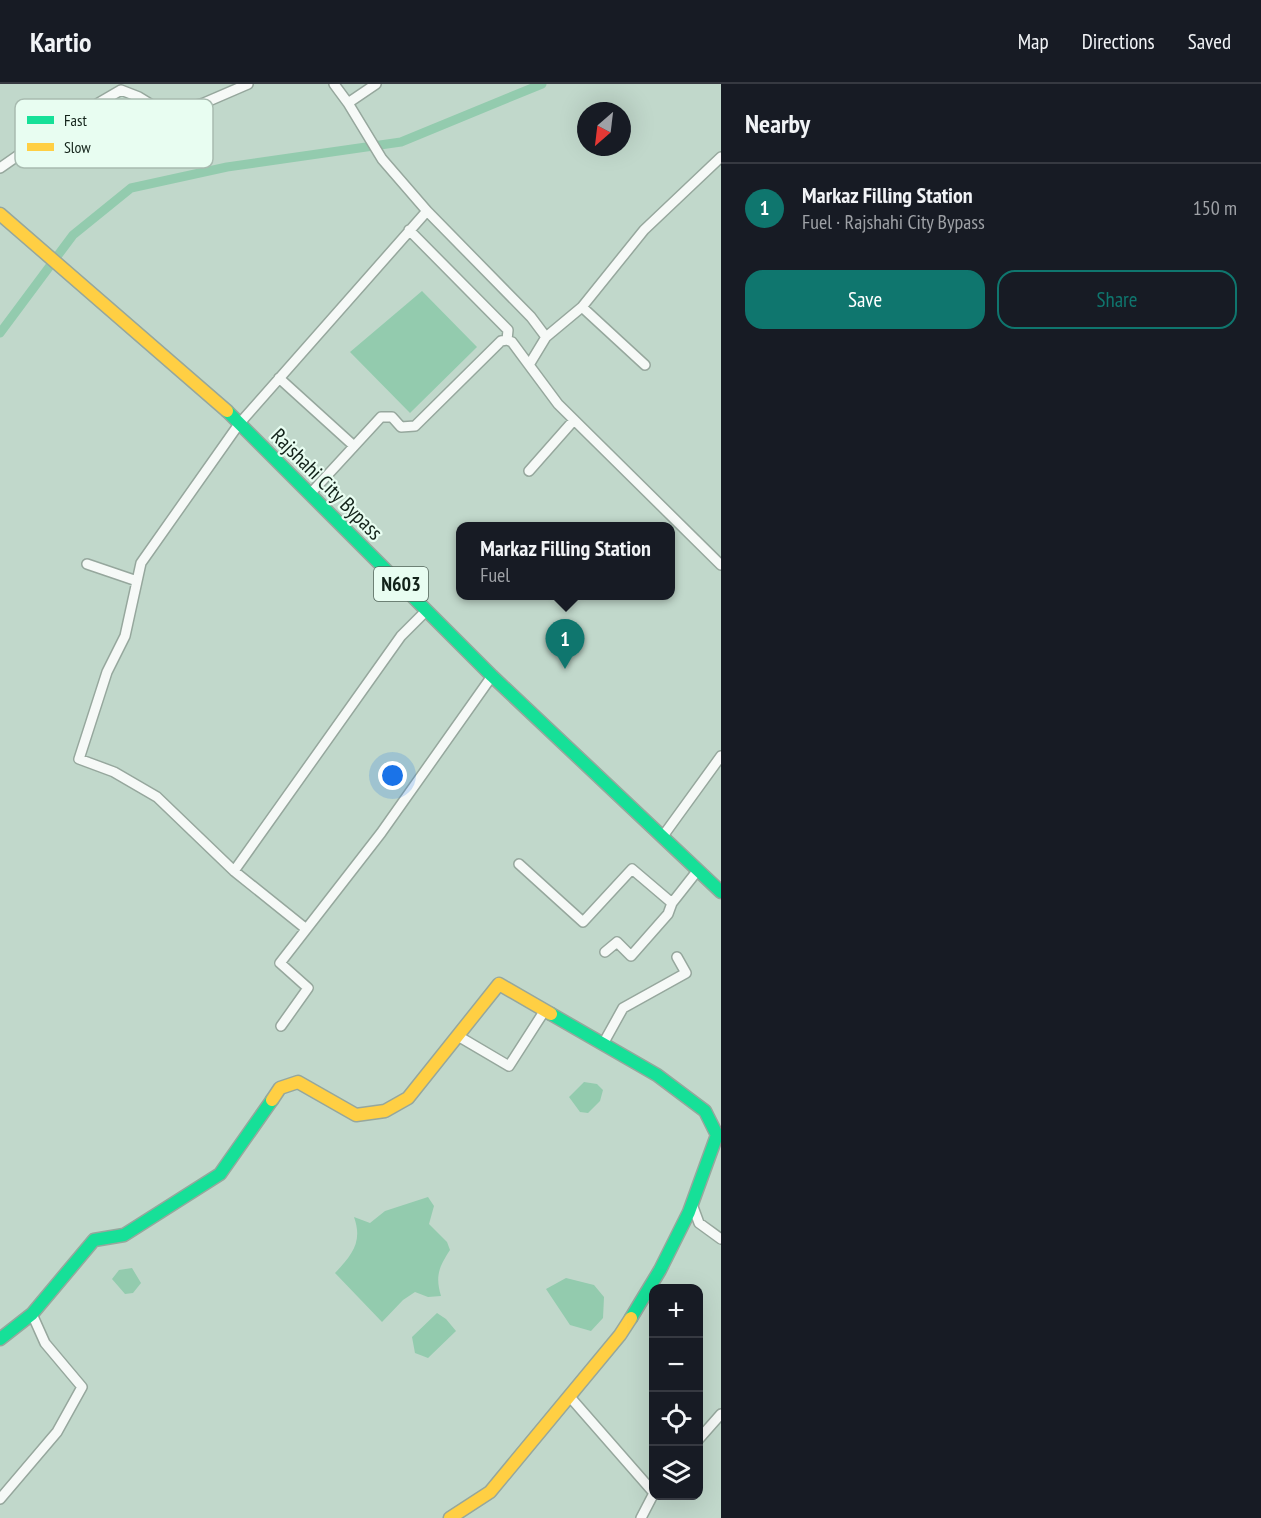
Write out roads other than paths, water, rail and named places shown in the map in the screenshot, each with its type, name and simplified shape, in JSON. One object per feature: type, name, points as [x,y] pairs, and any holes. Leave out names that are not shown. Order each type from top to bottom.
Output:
[{"type":"main road","name":"Rajshahi City Bypass","points":[[0,214],[78,280],[239,424],[492,676],[721,892]]},
{"type":"main road","points":[[0,1339],[32,1314],[94,1240],[124,1235],[220,1174],[280,1088],[298,1082],[356,1115],[385,1111],[408,1098],[499,984],[657,1075],[705,1111],[717,1135],[692,1204],[660,1270],[620,1335],[490,1492],[450,1518]]},
{"type":"street","points":[[213,99],[248,84]]},
{"type":"street","points":[[334,84],[382,159],[427,211],[531,317],[546,338]]},
{"type":"street","points":[[348,103],[376,84]]},
{"type":"street","points":[[101,99],[119,87],[142,99]]},
{"type":"street","points":[[529,365],[546,338],[582,307],[644,230],[721,157]]},
{"type":"street","points":[[0,168],[15,158]]},
{"type":"street","points":[[305,928],[234,871],[157,797],[114,772],[79,759],[107,672],[125,636],[141,563],[239,424],[427,211]]},
{"type":"street","points":[[409,230],[508,330],[507,340]]},
{"type":"street","points":[[582,307],[645,365]]},
{"type":"street","points":[[310,494],[381,417],[392,417],[401,427],[415,426],[501,341],[507,340],[512,342],[558,404],[721,565]]},
{"type":"street","points":[[279,378],[354,446]]},
{"type":"street","points":[[529,471],[574,420]]},
{"type":"street","points":[[87,564],[137,581]]},
{"type":"street","points":[[234,871],[401,636],[427,610]]},
{"type":"street","points":[[281,1026],[308,988],[280,963],[381,833],[492,676]]},
{"type":"street","points":[[663,836],[721,756]]},
{"type":"street","points":[[519,864],[583,922],[632,869],[672,903]]},
{"type":"street","points":[[604,952],[617,942],[631,956],[668,915],[672,903],[699,870]]},
{"type":"street","points":[[603,1044],[623,1008],[686,973],[676,957]]},
{"type":"street","points":[[458,1036],[509,1066],[545,1010]]},
{"type":"street","points":[[692,1204],[699,1223],[721,1239]]},
{"type":"street","points":[[0,1499],[57,1432],[82,1387],[45,1343],[32,1314]]},
{"type":"street","points":[[570,1397],[649,1487]]},
{"type":"street","points":[[703,1435],[721,1414]]},
{"type":"street","points":[[641,1518],[650,1500]]},
{"type":"waterway","points":[[0,333],[73,235],[131,188],[227,167],[401,142],[542,84]]},
{"type":"place","name":"Markaz Filling Station","points":[[565,669]]}]
